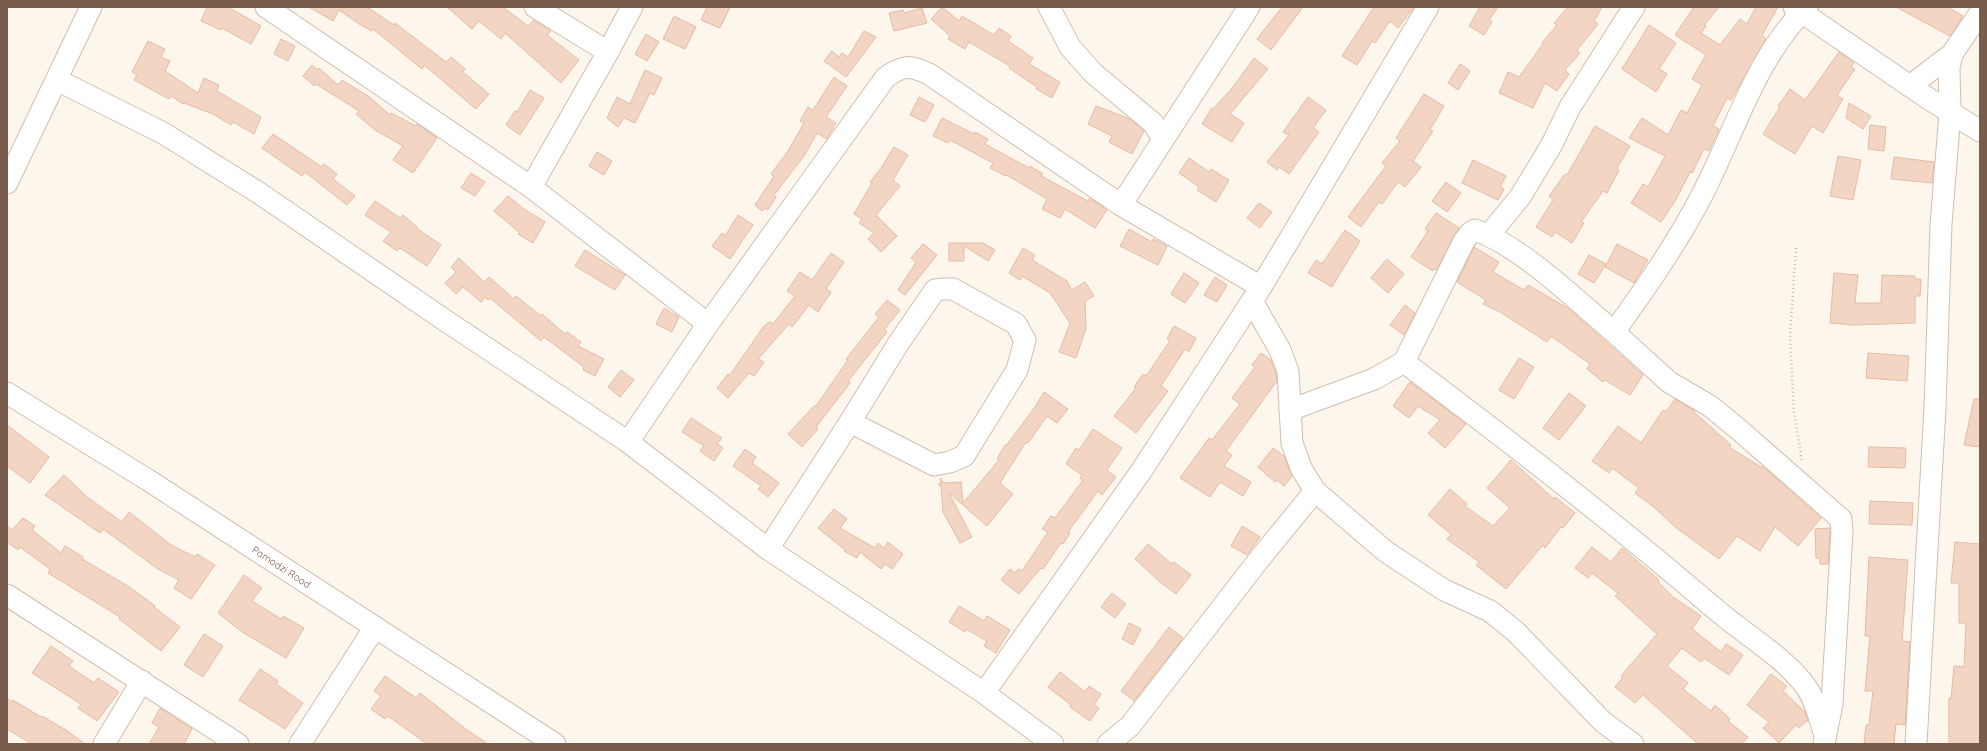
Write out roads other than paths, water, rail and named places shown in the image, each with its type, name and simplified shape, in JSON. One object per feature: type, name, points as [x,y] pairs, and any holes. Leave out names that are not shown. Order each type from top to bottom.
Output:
[{"type":"street","points":[[7,183],[92,7]]},
{"type":"street","points":[[535,7],[608,52]]},
{"type":"street","points":[[531,187],[632,7]]},
{"type":"street","points":[[1048,7],[1070,47],[1104,82],[1154,123],[1163,139]]},
{"type":"street","points":[[1121,205],[1250,7]]},
{"type":"street","points":[[984,694],[1142,470],[1257,294],[1428,7]]},
{"type":"street","points":[[1490,235],[1520,197],[1551,146],[1570,107],[1634,7]]},
{"type":"street","points":[[270,8],[531,187],[708,324]]},
{"type":"street","points":[[1614,332],[1655,275],[1700,199],[1767,58],[1801,9],[1910,86],[1980,131]]},
{"type":"street","points":[[1910,86],[1952,54],[1980,13]]},
{"type":"street","points":[[1916,744],[1935,408],[1941,224],[1950,113],[1950,68],[1952,54]]},
{"type":"street","points":[[628,442],[708,324],[886,77],[899,68],[913,66],[930,74],[1121,205],[1257,294],[1288,371],[1292,443],[1301,468],[1316,491],[1385,551],[1444,590],[1490,611],[1516,632],[1603,722],[1633,744]]},
{"type":"street","points":[[58,80],[163,133],[252,189],[443,319],[628,442],[768,549],[984,694],[1053,744]]},
{"type":"street","points":[[1290,410],[1374,379],[1404,362],[1464,241],[1470,233],[1475,230],[1490,235],[1531,263],[1614,332],[1669,382],[1710,406],[1841,519],[1842,532],[1833,692],[1829,722],[1824,739]]},
{"type":"street","points":[[768,549],[850,422],[898,344],[935,290],[953,289],[1016,324],[1025,340],[1017,370],[964,456],[950,462],[934,465],[850,422]]},
{"type":"street","points":[[1404,362],[1614,523],[1738,628],[1772,652],[1804,684],[1812,698],[1824,739]]},
{"type":"street","name":"Pamodzi Road","points":[[7,393],[148,480],[555,744]]},
{"type":"street","points":[[1108,744],[1130,726],[1261,557],[1316,491]]},
{"type":"street","points":[[7,595],[238,744]]},
{"type":"street","points":[[300,744],[375,627]]},
{"type":"street","points":[[104,744],[142,681]]},
{"type":"street","points":[[1804,684],[1833,692]]}]
